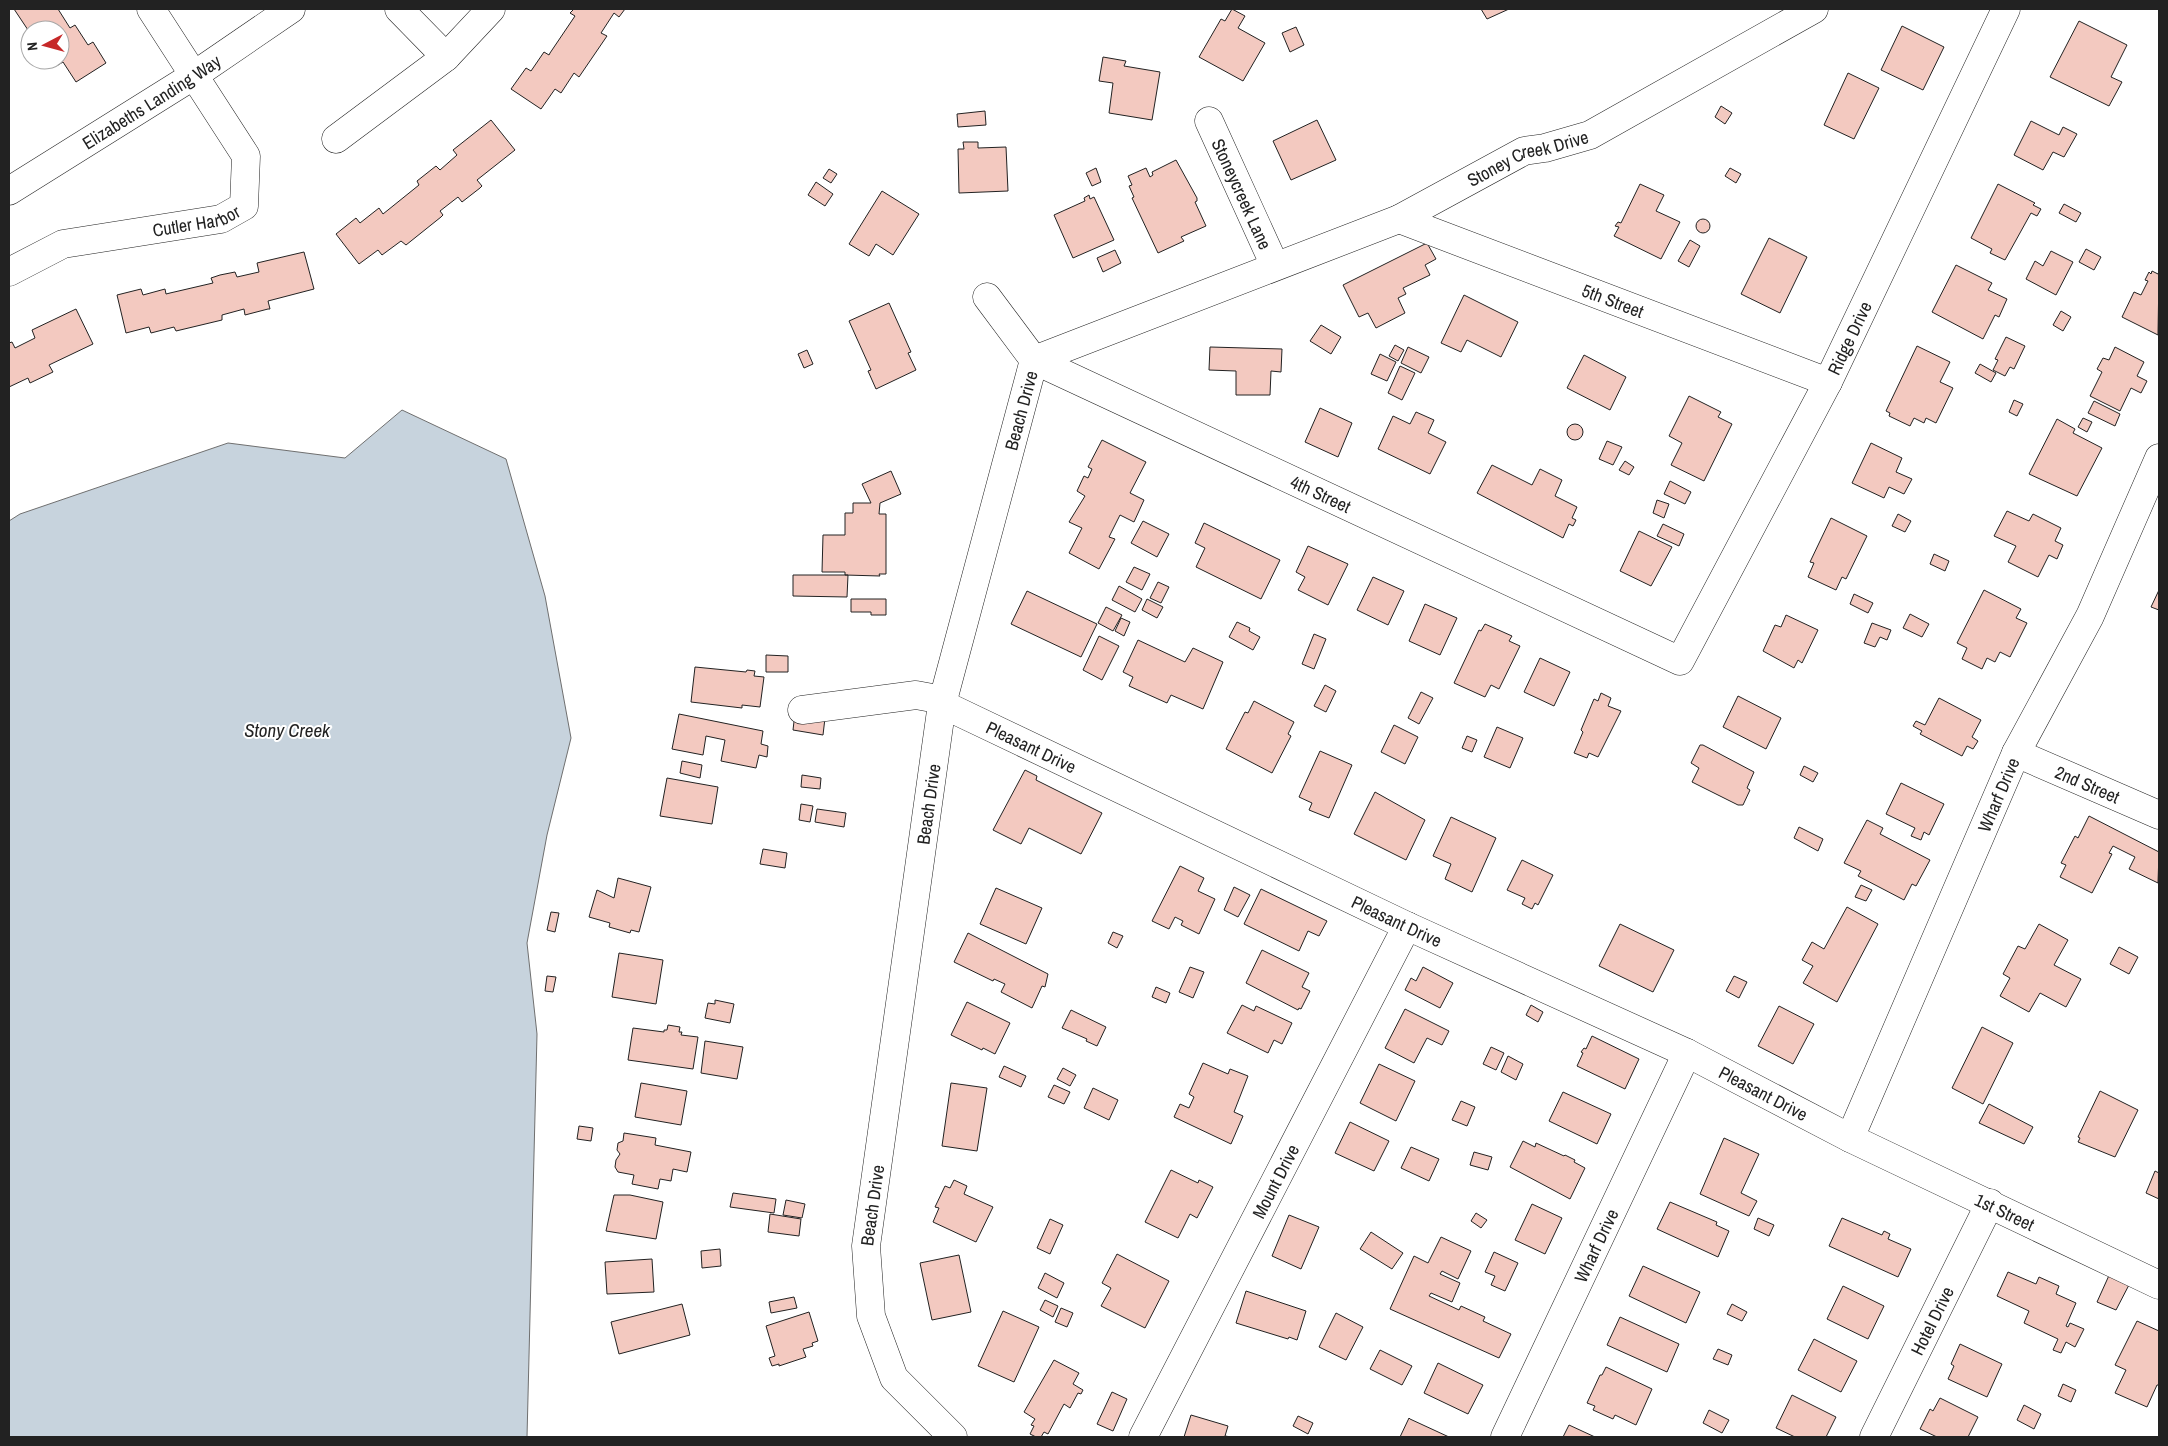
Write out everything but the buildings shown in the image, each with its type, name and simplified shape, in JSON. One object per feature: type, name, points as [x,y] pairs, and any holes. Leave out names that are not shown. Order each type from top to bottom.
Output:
[{"type":"street","points":[[151,9],[194,76]]},
{"type":"street","name":"Elizabeths Landing Way","points":[[9,191],[194,76],[291,9]]},
{"type":"street","points":[[399,9],[446,57]]},
{"type":"street","points":[[336,139],[446,57],[492,9]]},
{"type":"street","name":"Stoney Creek Drive","points":[[1229,284],[1399,219],[1524,151],[1545,148],[1590,135],[1814,9]]},
{"type":"street","name":"Ridge Drive","points":[[1680,660],[1828,382],[2006,9]]},
{"type":"street","name":"Cutler Harbor","points":[[9,272],[63,244],[221,219],[244,206],[246,156],[194,76]]},
{"type":"street","name":"Stoneycreek Lane","points":[[1209,121],[1275,266]]},
{"type":"street","name":"5th Street","points":[[1399,219],[1828,382]]},
{"type":"street","name":"Beach Drive","points":[[953,1437],[894,1378],[871,1316],[866,1246],[943,702],[1034,360],[1229,284]]},
{"type":"street","name":"4th Street","points":[[987,297],[1034,360],[1680,660]]},
{"type":"street","name":"Wharf Drive","points":[[1850,1138],[2016,753],[2090,616],[2159,458]]},
{"type":"street","name":"Pleasant Drive","points":[[802,710],[916,695],[943,702],[1407,926],[1687,1053],[1850,1138]]},
{"type":"street","name":"2nd Street","points":[[2016,753],[2159,815]]},
{"type":"street","name":"Mount Drive","points":[[1143,1437],[1407,926]]},
{"type":"street","name":"Wharf Drive","points":[[1505,1437],[1687,1053]]},
{"type":"street","name":"1st Street","points":[[1850,1138],[2159,1285]]},
{"type":"street","name":"Hotel Drive","points":[[1874,1437],[1990,1203]]},
{"type":"water","name":"Stony Creek","points":[[402,410],[506,459],[545,596],[571,738],[547,835],[527,943],[537,1034],[527,1437],[9,1437],[9,521],[20,514],[228,443],[345,458]]}]
